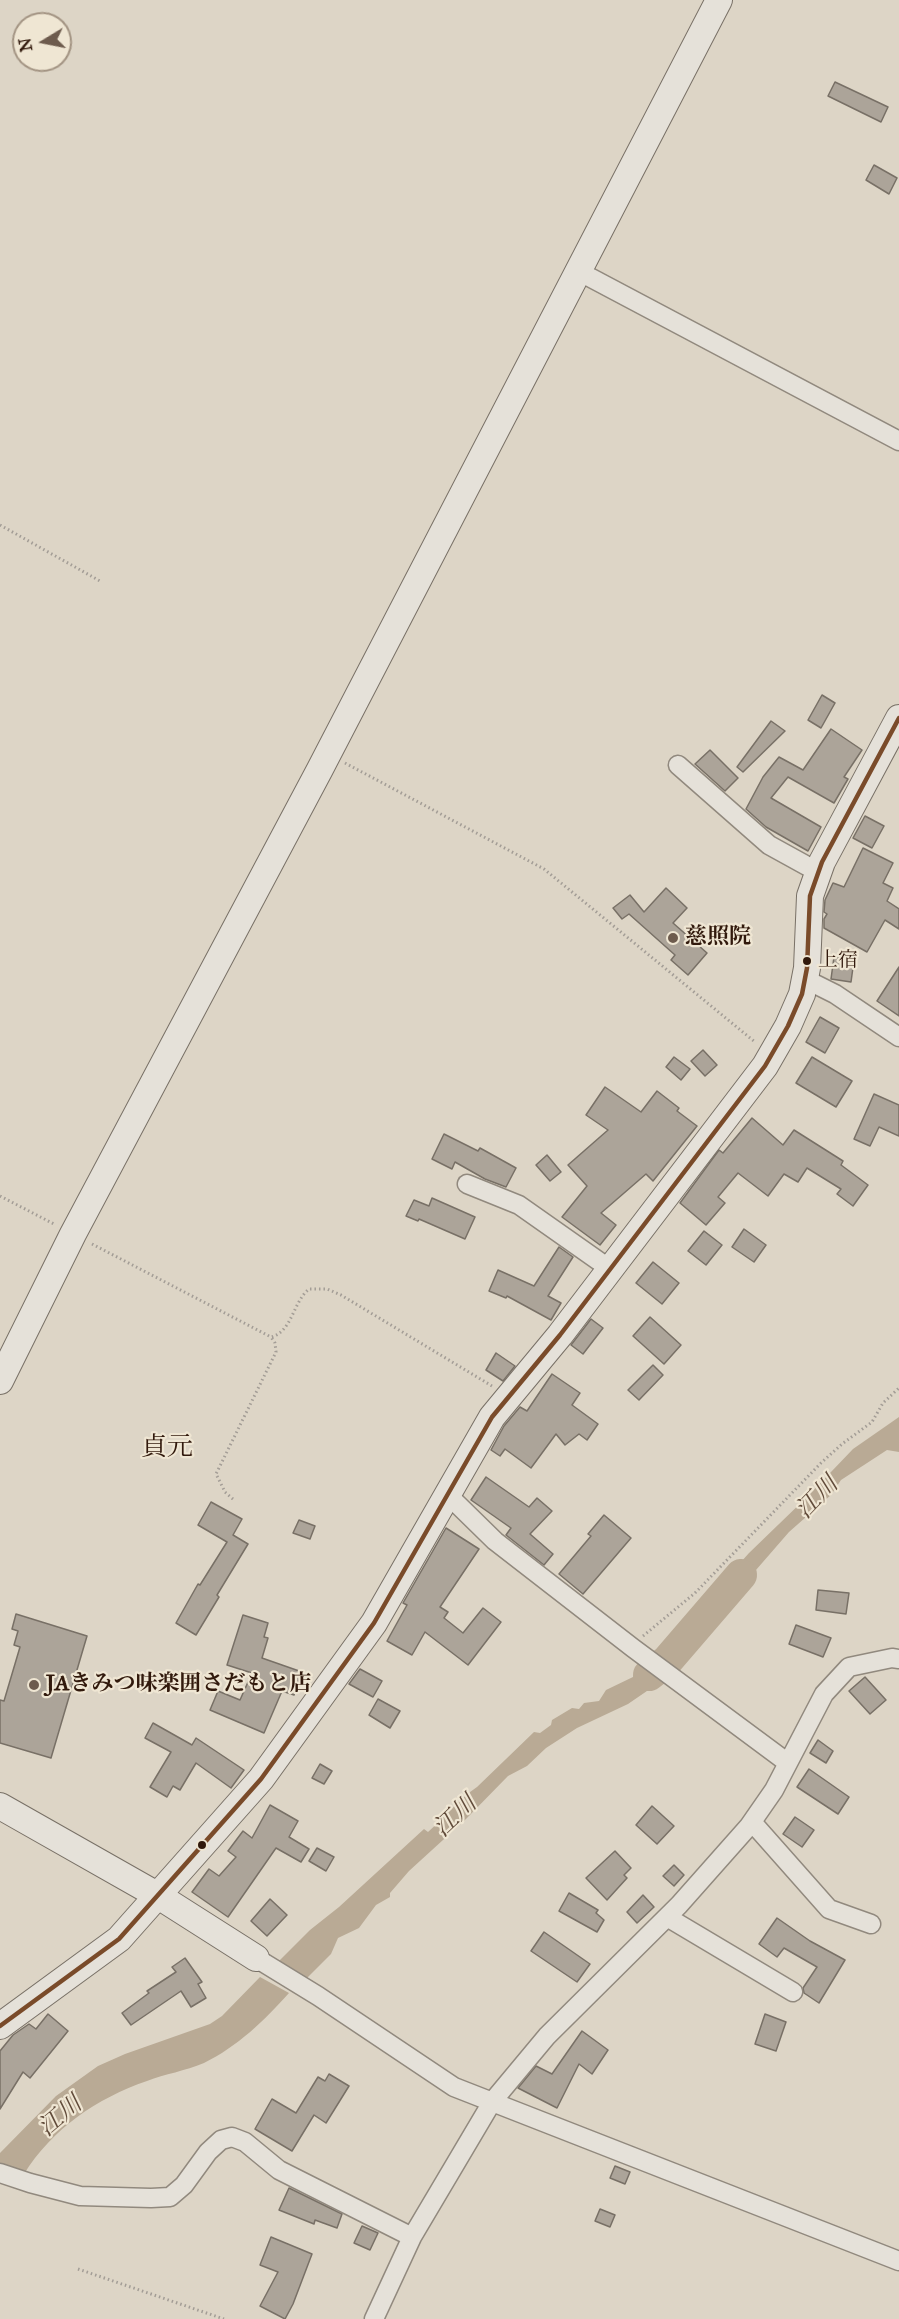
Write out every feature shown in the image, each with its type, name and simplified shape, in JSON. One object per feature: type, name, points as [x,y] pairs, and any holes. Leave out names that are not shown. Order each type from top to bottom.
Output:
[{"type":"street","points":[[0,1381],[74,1234],[328,754],[719,0]]},
{"type":"street","points":[[578,270],[899,441]]},
{"type":"street","points":[[0,2026],[118,1939],[261,1779],[368,1632],[492,1417],[610,1269],[765,1066],[788,1026],[802,994],[810,896],[818,872],[897,728]]},
{"type":"street","points":[[678,765],[769,845],[818,872]]},
{"type":"street","points":[[805,979],[835,994],[899,1037]]},
{"type":"street","points":[[467,1184],[519,1205],[610,1269]]},
{"type":"street","points":[[448,1495],[495,1541],[788,1763]]},
{"type":"street","points":[[374,2319],[412,2237],[492,2102],[547,2036],[667,1917],[752,1822],[774,1790],[824,1694],[849,1667],[892,1658],[899,1659]]},
{"type":"street","points":[[0,1806],[157,1895],[318,1996],[454,2087],[899,2261]]},
{"type":"street","points":[[752,1822],[830,1909],[871,1924]]},
{"type":"street","points":[[667,1917],[793,1992]]},
{"type":"street","points":[[0,2173],[30,2184],[80,2196],[170,2197],[184,2185],[214,2146],[221,2140],[232,2137],[245,2142],[279,2170],[412,2237]]},
{"type":"path","points":[[0,525],[100,581]]},
{"type":"path","points":[[328,754],[544,868],[771,1055]]},
{"type":"path","points":[[0,1196],[271,1337],[275,1343],[276,1352],[216,1474],[225,1492],[233,1499]]},
{"type":"path","points":[[271,1337],[277,1335],[285,1327],[301,1295],[309,1289],[327,1289],[341,1295],[509,1396]]},
{"type":"path","points":[[632,1647],[695,1593],[821,1463],[872,1422],[883,1403],[899,1388]]},
{"type":"path","points":[[78,2269],[225,2319]]},
{"type":"water","points":[[899,1417],[899,1452],[887,1450],[841,1480],[831,1495],[789,1532],[756,1570],[716,1608],[711,1608],[708,1599],[749,1553],[853,1449]]},
{"type":"water","points":[[674,1646],[679,1647],[681,1656],[670,1669],[659,1660]]},
{"type":"water","points":[[642,1664],[663,1680],[628,1704],[577,1728],[546,1748],[527,1766],[508,1776],[466,1819],[409,1871],[390,1893],[390,1897],[376,1905],[359,1928],[338,1938],[331,1954],[307,1978],[278,1962],[310,1930],[339,1907],[424,1829],[428,1832],[534,1732],[540,1733],[551,1725],[552,1720],[572,1708],[579,1709],[584,1703],[599,1701],[606,1690],[633,1677]]},
{"type":"water","points":[[260,1977],[289,1993],[260,2023],[228,2049],[204,2063],[129,2088],[93,2106],[62,2129],[35,2158],[24,2174],[0,2165],[0,2153],[56,2096],[98,2066],[210,2024],[222,2016]]},
{"type":"building","points":[[835,82],[888,107],[881,122],[828,96]]},
{"type":"building","points":[[874,165],[897,178],[889,194],[866,180]]},
{"type":"building","points":[[822,695],[835,703],[821,728],[808,720]]},
{"type":"building","points":[[771,721],[785,731],[743,772],[737,767]]},
{"type":"building","points":[[831,729],[862,750],[844,777],[848,779],[834,803],[788,777],[771,798],[821,827],[808,851],[766,827],[746,809],[763,777],[779,757],[803,770]]},
{"type":"building","points":[[710,750],[738,778],[725,791],[695,764]]},
{"type":"building","points":[[865,816],[884,826],[872,848],[853,838]]},
{"type":"building","points":[[863,848],[893,863],[883,883],[893,888],[887,901],[899,909],[899,929],[885,920],[867,952],[824,928],[824,919],[827,914],[824,912],[825,900],[833,883],[844,887]]},
{"type":"building","name":"慈照院","points":[[666,888],[687,908],[673,923],[707,953],[688,975],[671,960],[675,955],[629,914],[622,919],[613,908],[630,895],[644,912]]},
{"type":"building","points":[[834,957],[854,960],[851,982],[831,979]]},
{"type":"building","points":[[899,967],[899,1016],[877,1001]]},
{"type":"building","points":[[820,1017],[839,1028],[825,1053],[806,1042]]},
{"type":"building","points":[[703,1050],[717,1065],[705,1076],[691,1061]]},
{"type":"building","points":[[674,1057],[690,1069],[681,1080],[666,1067]]},
{"type":"building","points":[[812,1057],[852,1081],[836,1107],[796,1083]]},
{"type":"building","points":[[605,1087],[641,1112],[657,1091],[679,1108],[677,1111],[697,1126],[653,1181],[646,1174],[601,1213],[616,1225],[600,1245],[562,1217],[587,1186],[568,1165],[608,1130],[586,1115]]},
{"type":"building","points":[[874,1094],[899,1105],[899,1136],[879,1127],[870,1146],[854,1139]]},
{"type":"building","points":[[752,1118],[783,1145],[794,1130],[843,1161],[841,1165],[868,1185],[853,1206],[837,1194],[841,1189],[807,1168],[798,1182],[784,1174],[768,1196],[738,1173],[718,1197],[725,1203],[706,1225],[680,1203],[719,1150],[723,1153]]},
{"type":"building","points":[[444,1134],[478,1151],[480,1148],[516,1168],[506,1187],[485,1179],[455,1162],[452,1169],[432,1159]]},
{"type":"building","points":[[547,1155],[561,1172],[550,1181],[536,1165]]},
{"type":"building","points":[[432,1198],[475,1217],[465,1239],[419,1219],[418,1221],[406,1216],[414,1200],[429,1206]]},
{"type":"building","points":[[744,1229],[766,1245],[754,1262],[732,1247]]},
{"type":"building","points":[[704,1231],[722,1245],[706,1265],[688,1251]]},
{"type":"building","points":[[559,1247],[573,1257],[548,1296],[561,1303],[551,1320],[507,1296],[506,1298],[489,1291],[498,1270],[534,1286]]},
{"type":"building","points":[[653,1262],[679,1283],[662,1304],[636,1283]]},
{"type":"building","points":[[650,1317],[681,1345],[664,1364],[633,1336]]},
{"type":"building","points":[[591,1319],[603,1328],[583,1354],[571,1345]]},
{"type":"building","points":[[496,1353],[515,1366],[503,1381],[486,1370]]},
{"type":"building","points":[[653,1365],[663,1375],[639,1400],[628,1390]]},
{"type":"building","points":[[552,1374],[580,1393],[572,1405],[598,1424],[587,1440],[579,1434],[565,1445],[556,1434],[531,1468],[505,1449],[500,1456],[491,1450],[504,1426],[520,1407],[527,1411]]},
{"type":"building","points":[[486,1477],[529,1507],[537,1498],[552,1511],[530,1534],[553,1554],[544,1565],[506,1535],[511,1528],[471,1500]]},
{"type":"building","points":[[211,1502],[242,1519],[233,1535],[248,1544],[196,1635],[176,1623],[198,1584],[200,1585],[227,1542],[198,1525]]},
{"type":"building","points":[[604,1515],[631,1538],[583,1594],[559,1574],[591,1536],[588,1534]]},
{"type":"building","points":[[299,1520],[315,1526],[310,1539],[293,1533]]},
{"type":"building","points":[[446,1528],[479,1549],[440,1607],[448,1612],[444,1618],[463,1633],[483,1608],[501,1622],[468,1665],[425,1632],[412,1655],[387,1641],[407,1605],[403,1603]]},
{"type":"building","points":[[818,1590],[849,1593],[846,1614],[816,1610]]},
{"type":"building","points":[[16,1614],[87,1636],[51,1758],[0,1743],[0,1700],[4,1701],[20,1647],[14,1645],[18,1631],[12,1629]]},
{"type":"building","points":[[243,1615],[268,1623],[264,1637],[268,1638],[262,1658],[302,1672],[294,1695],[282,1691],[264,1733],[210,1710],[218,1691],[240,1700],[252,1673],[227,1665]]},
{"type":"building","points":[[796,1625],[831,1638],[823,1657],[789,1644]]},
{"type":"building","points":[[360,1669],[382,1681],[373,1697],[349,1684]]},
{"type":"building","points":[[865,1677],[886,1700],[870,1714],[849,1691]]},
{"type":"building","points":[[378,1699],[400,1711],[390,1728],[369,1715]]},
{"type":"building","points":[[153,1723],[192,1745],[196,1738],[244,1770],[231,1788],[196,1763],[180,1790],[173,1786],[167,1797],[150,1787],[171,1752],[145,1738]]},
{"type":"building","points":[[818,1740],[833,1751],[826,1763],[810,1753]]},
{"type":"building","points":[[320,1764],[332,1771],[324,1784],[312,1778]]},
{"type":"building","points":[[809,1769],[849,1797],[838,1814],[797,1787]]},
{"type":"building","points":[[270,1805],[298,1821],[289,1837],[309,1849],[301,1862],[276,1848],[228,1917],[192,1892],[209,1869],[219,1876],[236,1857],[228,1851],[243,1831],[252,1838]]},
{"type":"building","points":[[652,1806],[674,1826],[657,1844],[636,1825]]},
{"type":"building","points":[[795,1817],[814,1830],[802,1847],[783,1834]]},
{"type":"building","points":[[317,1848],[334,1857],[326,1871],[309,1861]]},
{"type":"building","points":[[615,1851],[631,1868],[624,1875],[627,1878],[607,1900],[586,1878]]},
{"type":"building","points":[[674,1865],[684,1875],[674,1886],[663,1876]]},
{"type":"building","points":[[569,1893],[598,1910],[596,1913],[604,1920],[597,1932],[559,1911]]},
{"type":"building","points":[[643,1895],[654,1907],[637,1923],[627,1912]]},
{"type":"building","points":[[270,1899],[287,1915],[267,1936],[251,1921]]},
{"type":"building","points":[[777,1918],[810,1941],[845,1960],[819,2003],[804,1993],[803,1988],[817,1967],[784,1948],[777,1957],[759,1944]]},
{"type":"building","points":[[544,1932],[590,1964],[577,1982],[531,1951]]},
{"type":"building","points":[[185,1958],[202,1982],[198,1984],[206,1998],[191,2007],[181,1991],[131,2025],[122,2013],[149,1993],[147,1991],[176,1972],[172,1967]]},
{"type":"building","points":[[48,2014],[68,2031],[30,2078],[23,2072],[0,2109],[0,2051],[13,2035],[29,2024],[36,2029]]},
{"type":"building","points":[[765,2014],[786,2022],[776,2051],[755,2044]]},
{"type":"building","points":[[582,2031],[608,2050],[592,2074],[579,2064],[557,2108],[518,2088],[536,2066],[552,2074]]},
{"type":"building","points":[[329,2074],[349,2086],[326,2123],[314,2115],[292,2151],[255,2129],[272,2099],[296,2113],[318,2077],[325,2081]]},
{"type":"building","points":[[615,2166],[630,2172],[625,2184],[610,2178]]},
{"type":"building","points":[[289,2188],[342,2214],[337,2228],[315,2220],[314,2224],[279,2210]]},
{"type":"building","points":[[600,2209],[615,2215],[610,2227],[595,2221]]},
{"type":"building","points":[[362,2226],[378,2233],[370,2250],[354,2243]]},
{"type":"building","points":[[271,2237],[312,2254],[285,2319],[260,2306],[278,2272],[260,2265]]},
{"type":"waterway","name":"江川","points":[[649,1675],[667,1661],[741,1575]]},
{"type":"transit line","points":[[0,2026],[119,1939],[261,1779],[374,1623],[492,1417],[560,1335],[765,1066],[788,1026],[802,994],[807,968],[810,896],[822,862],[899,718]]},
{"type":"place","name":"慈照院","points":[[673,938]]},
{"type":"place","name":"上宿","points":[[807,961]]},
{"type":"place","name":"JAきみつ味楽囲さだもと店","points":[[34,1685]]},
{"type":"district","name":"貞元","points":[[167,1449]]}]
